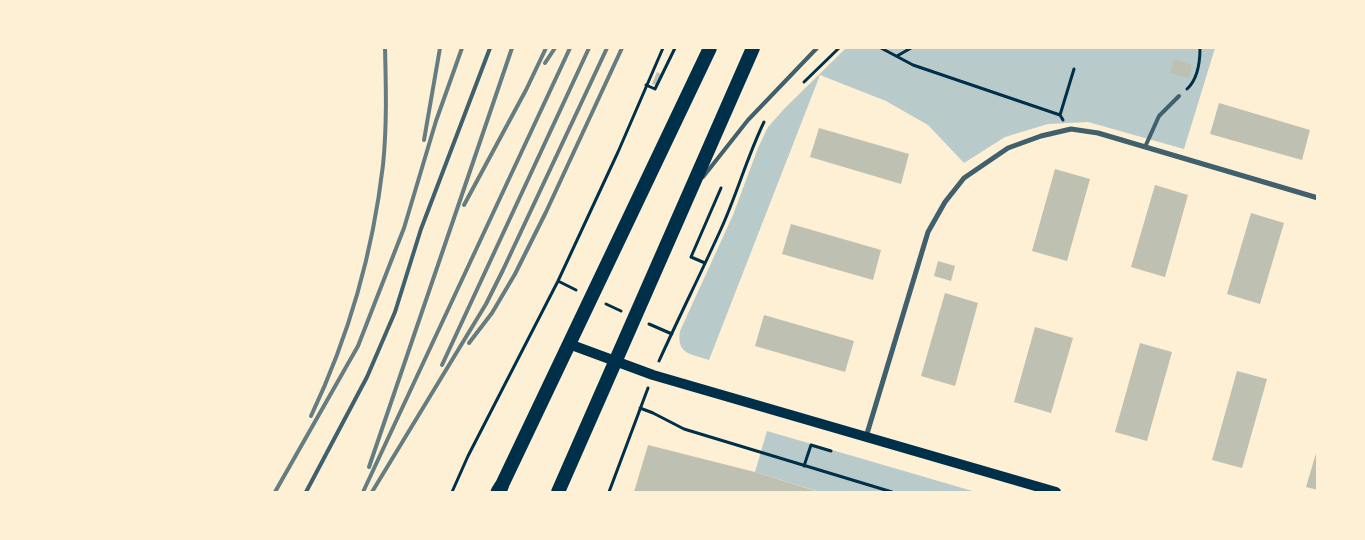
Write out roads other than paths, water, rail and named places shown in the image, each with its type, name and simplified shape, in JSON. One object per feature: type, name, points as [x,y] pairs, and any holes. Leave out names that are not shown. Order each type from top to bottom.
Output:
[{"type":"highway","points":[[500,490],[710,48]]},
{"type":"highway","points":[[558,492],[752,48]]},
{"type":"main road","points":[[569,344],[653,375],[1056,492]]},
{"type":"street","points":[[866,438],[928,232],[944,202],[964,178],[1008,148],[1041,136],[1070,129],[1098,133],[1318,198]]},
{"type":"lane","points":[[306,492],[367,377],[395,312],[421,229],[490,48]]},
{"type":"lane","points":[[685,199],[748,120],[817,48]]},
{"type":"lane","points":[[1146,147],[1159,116],[1179,96]]},
{"type":"railway","points":[[311,416],[347,325],[366,262],[373,230],[384,150],[386,106],[385,48]]},
{"type":"railway","points":[[424,140],[440,48]]},
{"type":"railway","points":[[275,492],[358,346],[404,228],[436,121],[462,48]]},
{"type":"railway","points":[[369,467],[512,48]]},
{"type":"railway","points":[[464,205],[526,90],[546,48]]},
{"type":"railway","points":[[545,63],[555,48]]},
{"type":"railway","points":[[363,492],[570,48]]},
{"type":"railway","points":[[442,365],[589,48]]},
{"type":"railway","points":[[372,492],[486,304],[607,48]]},
{"type":"railway","points":[[469,343],[492,313],[515,274],[622,48]]}]
